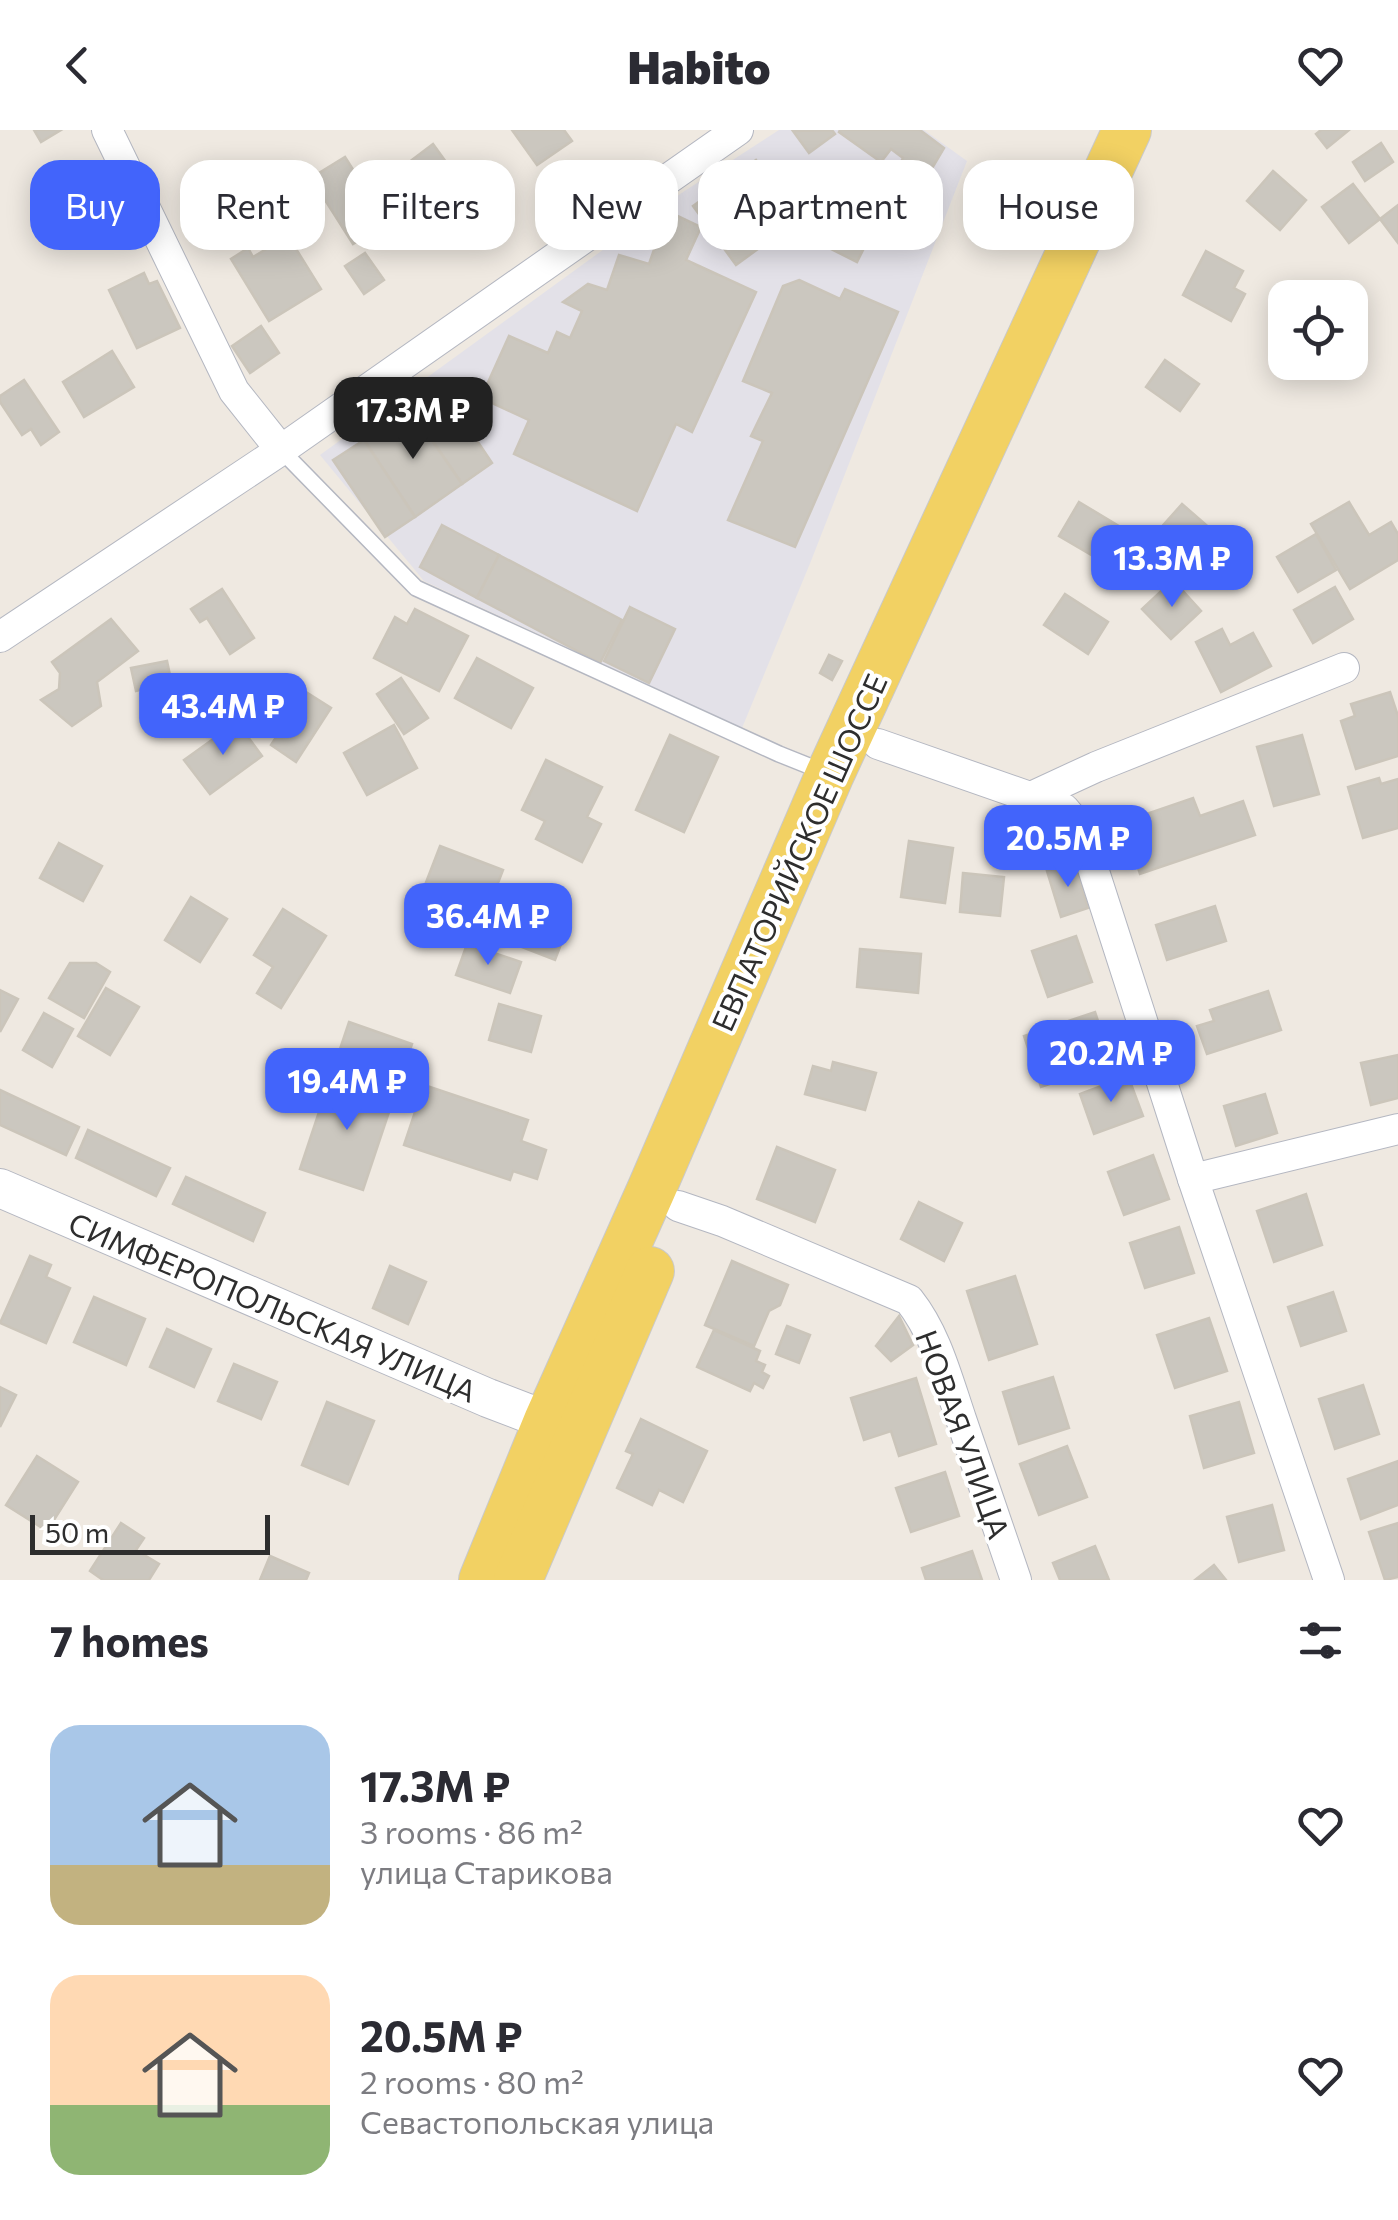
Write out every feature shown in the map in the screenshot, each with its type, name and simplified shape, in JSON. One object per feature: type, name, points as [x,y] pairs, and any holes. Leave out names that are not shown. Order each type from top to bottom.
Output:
[{"type":"main road","name":"ЕВПАТОРИЙСКОЕ ШОССЕ","points":[[483,1580],[830,774],[1127,130]]},
{"type":"main road","name":"ЕВПАТОРИЙСКОЕ ШОССЕ","points":[[518,1580],[878,744],[1158,130]]},
{"type":"street","points":[[106,130],[234,390],[281,450]]},
{"type":"street","points":[[0,637],[281,450],[738,130]]},
{"type":"street","points":[[1031,797],[1344,668]]},
{"type":"street","points":[[878,744],[1064,810],[1080,828],[1329,1580]]},
{"type":"street","points":[[1193,1178],[1398,1130]]},
{"type":"street","name":"СИМФЕРОПОЛЬСКАЯ УЛИЦА","points":[[0,1188],[548,1422]]},
{"type":"street","name":"НОВАЯ УЛИЦА","points":[[678,1206],[908,1300],[930,1332],[1016,1580]]},
{"type":"lane","points":[[281,450],[416,588],[830,774]]},
{"type":"shaded area","points":[[779,130],[924,130],[966,160],[943,223],[943,160],[733,160]]},
{"type":"shaded area","points":[[698,182],[698,250],[932,250],[742,728],[424,581],[320,455],[603,250],[678,250],[680,194]]},
{"type":"building","points":[[34,130],[61,130],[41,142]]},
{"type":"building","points":[[512,130],[564,130],[572,141],[535,162]]},
{"type":"building","points":[[832,130],[835,134],[809,153],[793,131]]},
{"type":"building","points":[[920,130],[944,148],[937,160],[902,160],[891,149],[878,160],[839,132]]},
{"type":"building","points":[[1321,130],[1349,130],[1327,148],[1316,134]]},
{"type":"building","points":[[1381,143],[1393,162],[1365,181],[1353,162]]},
{"type":"building","points":[[433,144],[445,160],[412,160]]},
{"type":"building","points":[[345,157],[347,160],[345,231],[325,200],[325,169]]},
{"type":"building","points":[[1273,171],[1306,200],[1280,230],[1247,201]]},
{"type":"building","points":[[1353,184],[1380,219],[1349,243],[1322,207]]},
{"type":"building","points":[[1398,205],[1398,243],[1380,219]]},
{"type":"building","points":[[678,216],[698,226],[686,260],[756,292],[692,432],[676,424],[637,511],[514,454],[529,420],[481,398],[509,336],[548,353],[557,332],[570,338],[582,311],[563,302],[588,284],[607,290],[619,255],[649,264],[654,250],[678,250]]},
{"type":"building","points":[[245,250],[253,257],[265,250],[297,250],[321,289],[269,321],[231,259]]},
{"type":"building","points":[[725,250],[757,250],[736,265]]},
{"type":"building","points":[[833,250],[863,250],[857,262]]},
{"type":"building","points":[[1206,251],[1243,271],[1234,288],[1245,294],[1231,321],[1183,295]]},
{"type":"building","points":[[365,253],[384,280],[364,294],[345,266]]},
{"type":"building","points":[[144,273],[149,284],[157,281],[180,328],[137,348],[109,290]]},
{"type":"building","points":[[799,280],[840,299],[845,289],[898,312],[795,547],[728,520],[763,441],[751,436],[772,393],[743,381],[783,286]]},
{"type":"building","points":[[261,326],[279,353],[250,373],[232,346]]},
{"type":"building","points":[[112,351],[134,387],[84,417],[63,382]]},
{"type":"building","points":[[1165,360],[1199,384],[1180,411],[1146,387]]},
{"type":"building","points":[[24,380],[59,432],[41,445],[31,429],[22,435],[0,402],[0,396]]},
{"type":"building","points":[[441,387],[492,463],[462,484],[410,408]]},
{"type":"building","points":[[410,408],[462,484],[415,517],[364,440]]},
{"type":"building","points":[[364,440],[415,517],[385,537],[333,460]]},
{"type":"building","points":[[1079,502],[1132,534],[1112,567],[1059,536]]},
{"type":"building","points":[[1349,502],[1369,535],[1391,522],[1398,534],[1398,560],[1350,589],[1311,524]]},
{"type":"building","points":[[1182,504],[1212,530],[1170,575],[1142,549]]},
{"type":"building","points":[[442,525],[499,555],[477,598],[420,567]]},
{"type":"building","points":[[1316,534],[1336,570],[1298,592],[1277,557]]},
{"type":"building","points":[[499,555],[622,620],[600,663],[477,598]]},
{"type":"building","points":[[1173,580],[1201,611],[1171,639],[1142,609]]},
{"type":"building","points":[[1335,587],[1353,619],[1313,643],[1294,610]]},
{"type":"building","points":[[222,589],[254,638],[230,654],[207,618],[200,622],[191,609]]},
{"type":"building","points":[[1065,594],[1108,622],[1088,654],[1044,625]]},
{"type":"building","points":[[630,607],[675,629],[649,683],[604,661]]},
{"type":"building","points":[[415,609],[468,636],[439,691],[374,658],[395,617],[407,624]]},
{"type":"building","points":[[111,619],[138,651],[97,682],[101,706],[72,726],[41,700],[59,689],[60,673],[52,662]]},
{"type":"building","points":[[1222,629],[1230,645],[1253,633],[1271,666],[1221,692],[1196,642]]},
{"type":"building","points":[[829,655],[842,661],[832,680],[820,673]]},
{"type":"building","points":[[477,658],[533,688],[511,728],[455,698]]},
{"type":"building","points":[[167,661],[177,708],[152,713],[147,688],[136,691],[131,668]]},
{"type":"building","points":[[401,678],[428,718],[404,734],[377,694]]},
{"type":"building","points":[[306,692],[331,708],[296,762],[271,745]]},
{"type":"building","points":[[1390,692],[1398,716],[1398,756],[1356,769],[1341,721],[1355,716],[1351,704]]},
{"type":"building","points":[[237,722],[262,756],[210,794],[184,760]]},
{"type":"building","points":[[394,725],[417,768],[367,795],[344,753]]},
{"type":"building","points":[[670,735],[718,757],[684,832],[636,810]]},
{"type":"building","points":[[1302,735],[1319,794],[1274,806],[1257,747]]},
{"type":"building","points":[[546,760],[602,787],[587,817],[601,824],[582,862],[536,839],[545,821],[522,810]]},
{"type":"building","points":[[1379,778],[1381,784],[1398,779],[1398,828],[1363,838],[1348,787]]},
{"type":"building","points":[[1193,798],[1200,816],[1243,801],[1255,835],[1140,874],[1123,822]]},
{"type":"building","points":[[909,841],[953,848],[945,903],[901,897]]},
{"type":"building","points":[[59,843],[102,866],[83,901],[40,878]]},
{"type":"building","points":[[440,846],[503,870],[483,922],[420,898]]},
{"type":"building","points":[[1074,862],[1088,908],[1061,917],[1047,871]]},
{"type":"building","points":[[963,873],[1004,877],[1000,916],[960,912]]},
{"type":"building","points":[[191,897],[227,919],[200,962],[165,940]]},
{"type":"building","points":[[497,904],[566,931],[555,960],[486,933]]},
{"type":"building","points":[[1215,906],[1226,941],[1167,960],[1156,925]]},
{"type":"building","points":[[283,909],[326,936],[281,1008],[257,993],[273,967],[254,955]]},
{"type":"building","points":[[1076,936],[1092,982],[1048,997],[1032,951]]},
{"type":"building","points":[[467,944],[521,962],[510,993],[456,975]]},
{"type":"building","points":[[860,949],[921,954],[918,993],[857,987]]},
{"type":"building","points":[[70,963],[96,963],[110,972],[84,1018],[49,998]]},
{"type":"building","points":[[106,988],[139,1007],[110,1055],[78,1036]]},
{"type":"building","points":[[0,990],[18,999],[0,1032]]},
{"type":"building","points":[[1268,991],[1281,1030],[1207,1054],[1197,1026],[1214,1021],[1210,1010]]},
{"type":"building","points":[[499,1004],[541,1016],[531,1052],[489,1040]]},
{"type":"building","points":[[1095,1012],[1112,1063],[1041,1087],[1024,1036]]},
{"type":"building","points":[[44,1013],[73,1029],[52,1067],[23,1050]]},
{"type":"building","points":[[349,1022],[412,1044],[394,1097],[331,1076]]},
{"type":"building","points":[[1398,1055],[1398,1098],[1371,1105],[1361,1063]]},
{"type":"building","points":[[833,1062],[876,1073],[865,1110],[805,1094],[813,1066],[831,1071]]},
{"type":"building","points":[[331,1076],[394,1097],[363,1190],[300,1169]]},
{"type":"building","points":[[1128,1076],[1143,1116],[1094,1134],[1080,1094]]},
{"type":"building","points":[[424,1085],[528,1120],[521,1141],[546,1150],[537,1179],[513,1171],[510,1180],[404,1145]]},
{"type":"building","points":[[0,1090],[79,1127],[66,1155],[0,1125]]},
{"type":"building","points":[[1265,1094],[1277,1133],[1236,1146],[1224,1106]]},
{"type":"building","points":[[88,1130],[170,1168],[156,1196],[76,1158]]},
{"type":"building","points":[[777,1147],[835,1170],[815,1222],[757,1199]]},
{"type":"building","points":[[1153,1155],[1169,1199],[1124,1215],[1108,1172]]},
{"type":"building","points":[[186,1177],[265,1213],[253,1241],[173,1204]]},
{"type":"building","points":[[1306,1194],[1322,1245],[1274,1262],[1257,1211]]},
{"type":"building","points":[[919,1202],[962,1223],[944,1261],[901,1239]]},
{"type":"building","points":[[1179,1227],[1194,1273],[1145,1288],[1130,1243]]},
{"type":"building","points":[[30,1256],[51,1265],[46,1277],[70,1288],[46,1343],[0,1323]]},
{"type":"building","points":[[732,1261],[788,1285],[780,1305],[769,1311],[754,1346],[705,1325]]},
{"type":"building","points":[[390,1266],[426,1282],[408,1324],[373,1308]]},
{"type":"building","points":[[1015,1276],[1037,1344],[989,1360],[967,1291]]},
{"type":"building","points":[[1333,1292],[1346,1331],[1301,1346],[1288,1307]]},
{"type":"building","points":[[94,1297],[145,1319],[126,1365],[74,1342]]},
{"type":"building","points":[[899,1316],[913,1345],[891,1361],[876,1346]]},
{"type":"building","points":[[1209,1318],[1227,1371],[1175,1388],[1157,1335]]},
{"type":"building","points":[[787,1326],[810,1335],[799,1363],[776,1354]]},
{"type":"building","points":[[167,1329],[211,1349],[194,1387],[150,1367]]},
{"type":"building","points":[[714,1330],[760,1351],[756,1361],[765,1365],[762,1372],[769,1376],[763,1388],[754,1383],[750,1391],[697,1367]]},
{"type":"building","points":[[234,1364],[277,1382],[261,1419],[218,1401]]},
{"type":"building","points":[[1053,1377],[1069,1428],[1019,1444],[1003,1392]]},
{"type":"building","points":[[916,1378],[936,1444],[899,1456],[891,1431],[864,1440],[851,1398]]},
{"type":"building","points":[[1363,1385],[1379,1434],[1335,1449],[1319,1399]]},
{"type":"building","points":[[0,1387],[16,1395],[0,1427]]},
{"type":"building","points":[[327,1402],[374,1421],[348,1484],[302,1465]]},
{"type":"building","points":[[1239,1402],[1254,1453],[1204,1468],[1190,1416]]},
{"type":"building","points":[[641,1419],[707,1451],[683,1502],[659,1490],[652,1505],[617,1488],[633,1454],[626,1451]]},
{"type":"building","points":[[1067,1446],[1087,1497],[1039,1515],[1020,1464]]},
{"type":"building","points":[[37,1456],[78,1482],[47,1531],[6,1505]]},
{"type":"building","points":[[1398,1461],[1398,1505],[1361,1519],[1348,1479]]},
{"type":"building","points":[[945,1472],[959,1516],[911,1532],[896,1488]]},
{"type":"building","points":[[1272,1505],[1284,1550],[1239,1562],[1227,1517]]},
{"type":"building","points":[[121,1523],[144,1538],[136,1550],[159,1564],[149,1580],[103,1580],[90,1571]]},
{"type":"building","points":[[1398,1523],[1398,1577],[1385,1580],[1369,1532]]},
{"type":"building","points":[[1095,1546],[1109,1580],[1060,1580],[1053,1563]]},
{"type":"building","points":[[972,1551],[982,1580],[926,1580],[922,1568]]},
{"type":"building","points":[[270,1556],[309,1573],[306,1580],[260,1580]]},
{"type":"building","points":[[1214,1565],[1226,1580],[1195,1580]]}]
